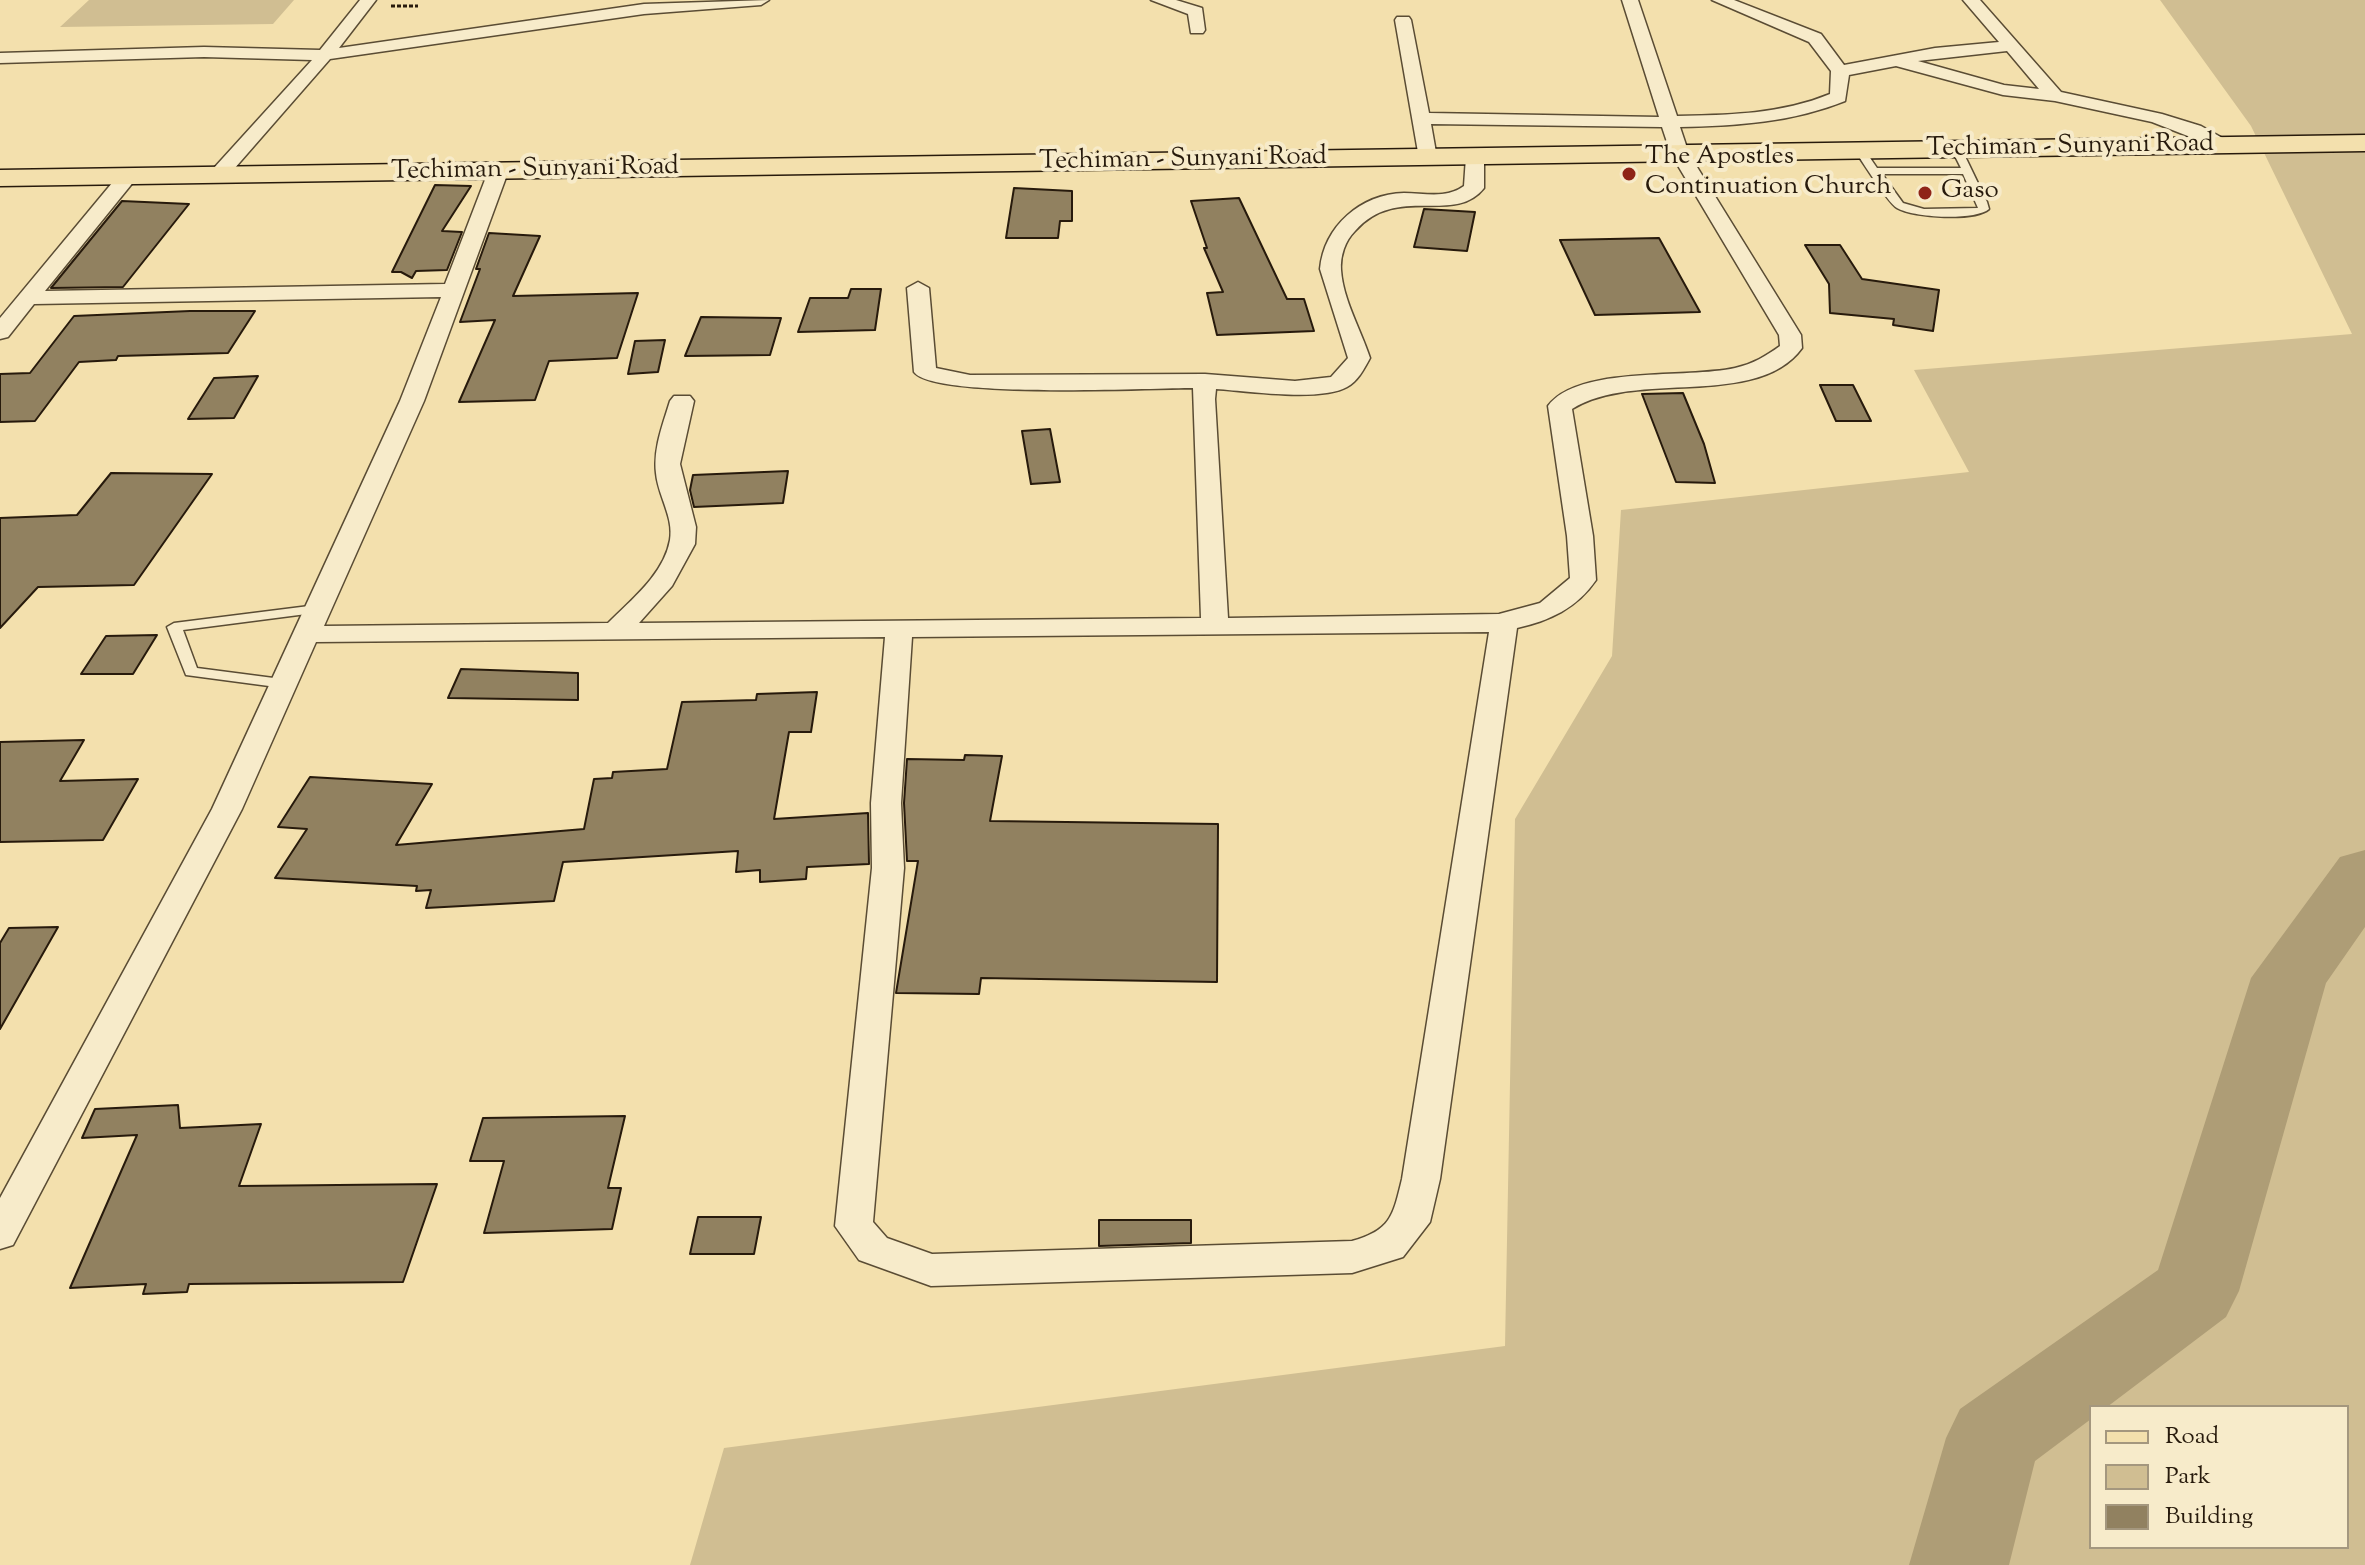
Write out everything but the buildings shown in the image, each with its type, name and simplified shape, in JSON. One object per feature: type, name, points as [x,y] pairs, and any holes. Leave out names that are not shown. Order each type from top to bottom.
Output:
[{"type":"main road","name":"Techiman - Sunyani Road","points":[[0,178],[1680,154],[1868,161],[1962,160],[2226,145],[2365,143]]},
{"type":"street","points":[[220,173],[325,55],[368,0]]},
{"type":"street","points":[[559,20],[578,0]]},
{"type":"street","points":[[0,58],[204,52],[325,55],[559,20],[761,0]]},
{"type":"street","points":[[1159,0],[1196,11],[1197,30]]},
{"type":"street","points":[[312,622],[615,632],[1215,626],[1531,619],[1565,600],[1583,580],[1580,536],[1560,406],[1571,396],[1598,389],[1745,375],[1779,361],[1791,348],[1790,335],[1680,154],[1630,0]]},
{"type":"street","points":[[1421,118],[1669,122],[1798,113],[1828,105],[1839,97],[1840,71],[1815,38],[1720,0]]},
{"type":"street","points":[[1971,0],[2055,96]]},
{"type":"street","points":[[1403,20],[1428,158]]},
{"type":"street","points":[[340,33],[352,43],[382,48]]},
{"type":"street","points":[[1840,71],[1897,60],[2011,46]]},
{"type":"street","points":[[1897,60],[2003,90],[2055,96],[2156,118],[2195,130],[2226,145]]},
{"type":"street","points":[[918,288],[925,372],[941,378],[970,382],[1205,381],[1295,388],[1338,383],[1352,371],[1359,358],[1330,269],[1335,247],[1359,212],[1376,203],[1398,199],[1465,197],[1474,188],[1475,157]]},
{"type":"street","points":[[0,1234],[227,809],[412,401],[498,172]]},
{"type":"street","points":[[0,332],[129,175]]},
{"type":"street","points":[[28,298],[453,290]]},
{"type":"street","points":[[1205,381],[1203,399],[1215,626]]},
{"type":"street","points":[[615,632],[662,583],[683,542],[678,504],[667,472],[673,430],[682,401]]},
{"type":"street","points":[[899,629],[886,803],[888,868],[854,1226],[873,1249],[931,1270],[1352,1257],[1389,1246],[1411,1222],[1421,1179],[1504,621]]},
{"type":"lane","points":[[1868,161],[1899,205],[1910,210],[1977,213],[1984,209],[1962,160]]},
{"type":"lane","points":[[284,683],[191,672],[174,627],[312,622]]},
{"type":"green space","points":[[89,0],[294,0],[273,24],[60,27]]},
{"type":"green space","points":[[2160,0],[2365,0],[2365,1565],[690,1565],[724,1448],[1505,1346],[1515,819],[1612,656],[1621,510],[1969,472],[1914,370],[2352,334],[2251,126]]},
{"type":"waterway","points":[[1959,1565],[1993,1438],[2195,1291],[2289,978],[2365,874]]},
{"type":"place","name":"The Apostles Continuation Church","points":[[1629,174]]},
{"type":"place","name":"Gaso","points":[[1925,193]]}]
